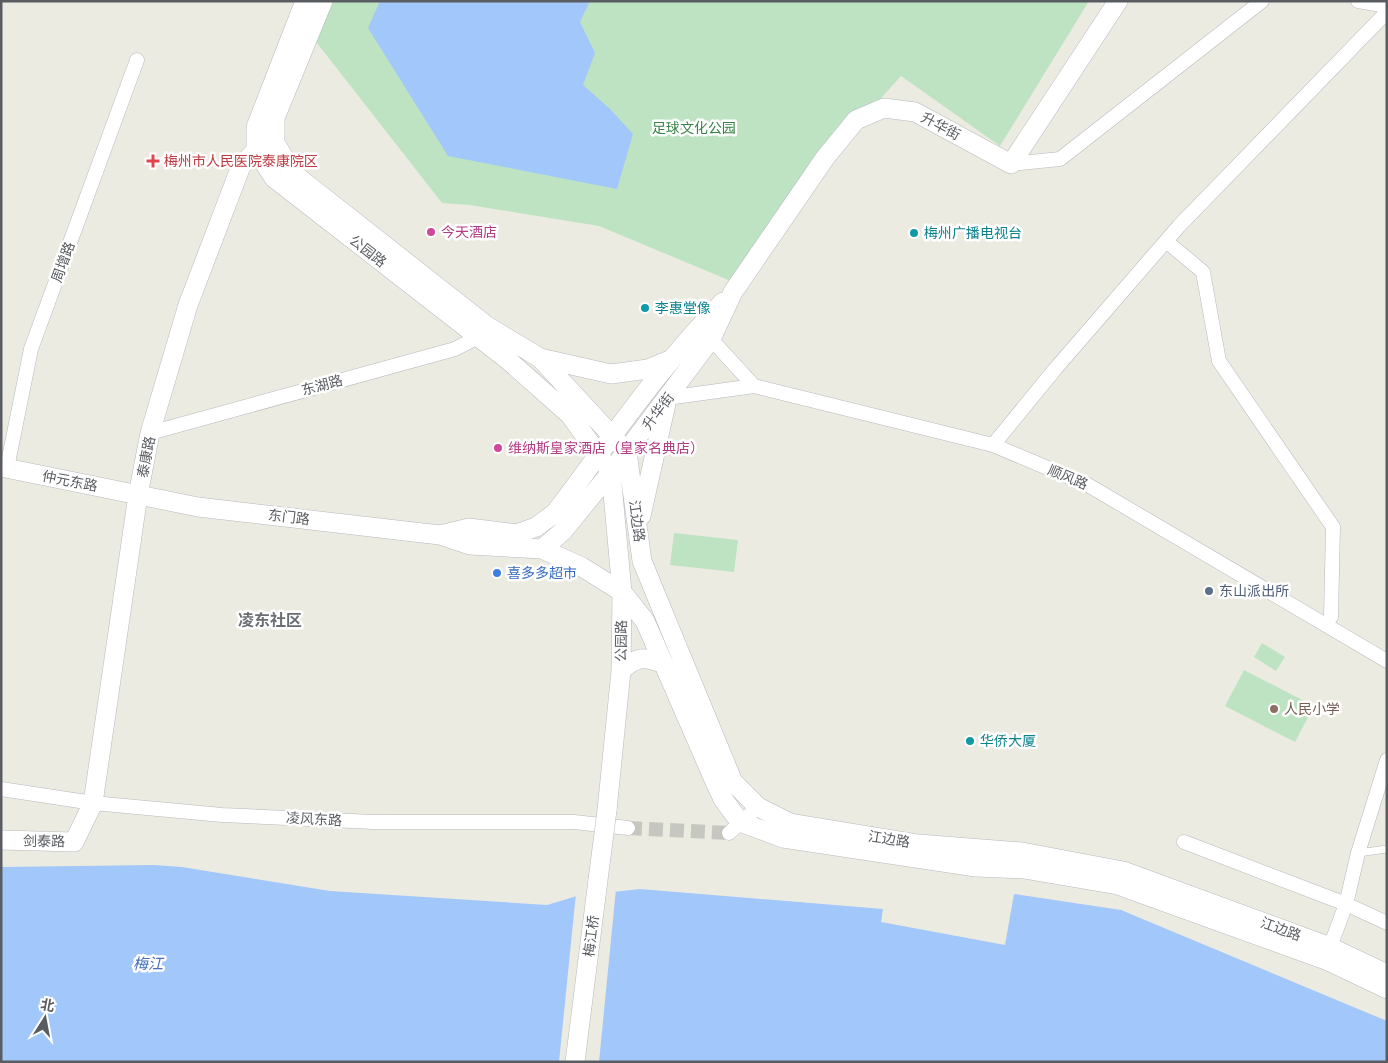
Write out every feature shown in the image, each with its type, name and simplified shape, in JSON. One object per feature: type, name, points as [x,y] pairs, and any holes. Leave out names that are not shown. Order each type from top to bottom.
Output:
[{"type":"main road","points":[[256,150],[256,127],[305,1]]},
{"type":"main road","points":[[275,143],[275,118],[322,1]]},
{"type":"main road","points":[[1011,164],[1118,1]]},
{"type":"main road","name":"升华街","points":[[611,472],[711,339],[733,292],[825,158],[856,120],[884,108],[915,112],[1011,164]]},
{"type":"main road","name":"泰康路","points":[[93,802],[138,494],[150,433],[188,305],[241,166],[256,150],[275,143]]},
{"type":"main road","name":"公园路","points":[[275,143],[294,174],[483,331],[570,415],[611,472],[622,592],[621,671],[607,810]]},
{"type":"main road","name":"公园路","points":[[256,150],[274,178],[483,331],[540,358],[627,452]]},
{"type":"main road","name":"升华街","points":[[599,455],[696,329],[733,292]]},
{"type":"main road","points":[[540,358],[611,374],[648,369],[672,359]]},
{"type":"main road","points":[[638,527],[667,398]]},
{"type":"main road","name":"江边路","points":[[627,452],[642,561],[733,782],[758,806],[790,824],[918,844],[1022,852],[1123,872],[1330,947],[1387,974]]},
{"type":"main road","name":"东门路","points":[[440,535],[469,528],[517,534],[536,527],[555,512],[599,455]]},
{"type":"main road","name":"仲元东路","points":[[4,467],[138,494]]},
{"type":"main road","points":[[611,472],[563,531],[542,549],[582,567],[622,592],[645,621],[723,798],[734,828]]},
{"type":"main road","name":"东门路","points":[[138,494],[198,507],[440,535],[470,545],[542,549]]},
{"type":"main road","points":[[621,671],[630,661],[641,658],[652,659],[664,664]]},
{"type":"main road","name":"剑泰路","points":[[1,840],[74,842],[93,802]]},
{"type":"main road","name":"梅江桥","points":[[575,1062],[607,810]]},
{"type":"main road","name":"江边路","points":[[734,828],[783,838],[976,867],[1024,869],[1118,885],[1326,960],[1387,989]]},
{"type":"street","points":[[1011,164],[1060,159],[1262,1]]},
{"type":"street","points":[[1358,1],[1387,6]]},
{"type":"street","points":[[992,445],[1166,241],[1387,12]]},
{"type":"street","name":"周增路","points":[[4,467],[31,349],[137,60]]},
{"type":"street","points":[[1166,241],[1203,272],[1219,361],[1333,527],[1330,617]]},
{"type":"street","name":"东湖路","points":[[150,433],[455,349],[483,331]]},
{"type":"street","points":[[711,339],[754,386]]},
{"type":"street","name":"顺风路","points":[[667,398],[754,386],[992,445],[1088,485],[1387,661]]},
{"type":"street","points":[[1330,947],[1346,904],[1358,853],[1387,760]]},
{"type":"street","name":"凌风东路","points":[[1,789],[93,802],[222,815],[354,821],[574,822],[628,828]]},
{"type":"street","points":[[734,828],[758,806]]},
{"type":"street","points":[[1184,842],[1346,904],[1387,923]]},
{"type":"lane","points":[[1358,853],[1387,849]]},
{"type":"green space","name":"足球文化公园","points":[[317,1],[1089,1],[1000,146],[901,76],[835,149],[738,284],[599,226],[469,205],[442,203],[306,29]]},
{"type":"green space","points":[[674,533],[738,540],[734,572],[670,565]]},
{"type":"green space","points":[[1262,643],[1285,657],[1276,671],[1254,657]]},
{"type":"green space","points":[[1244,670],[1314,706],[1295,742],[1225,706]]},
{"type":"water","points":[[380,1],[588,1],[589,3],[580,22],[595,53],[583,85],[610,109],[633,134],[617,189],[448,156],[368,28]]},
{"type":"water","name":"梅江","points":[[154,865],[182,867],[330,891],[547,905],[577,896],[640,889],[883,909],[881,922],[1005,945],[1014,894],[1121,910],[1387,1021],[1387,1062],[1,1062],[1,867]]},
{"type":"pier","points":[[616,889],[599,1062],[559,1062],[576,893]]},
{"type":"tunnel","points":[[628,828],[729,833]]},
{"type":"place","name":"梅州市人民医院泰康院区","points":[[153,161]]},
{"type":"place","name":"今天酒店","points":[[431,232]]},
{"type":"place","name":"梅州广播电视台","points":[[914,233]]},
{"type":"place","name":"李惠堂像","points":[[645,308]]},
{"type":"place","name":"维纳斯皇家酒店（皇家名典店）","points":[[498,448]]},
{"type":"place","name":"喜多多超市","points":[[497,573]]},
{"type":"place","name":"东山派出所","points":[[1209,591]]},
{"type":"place","name":"人民小学","points":[[1274,709]]},
{"type":"place","name":"华侨大厦","points":[[970,741]]},
{"type":"district","name":"凌东社区","points":[[270,620]]}]
